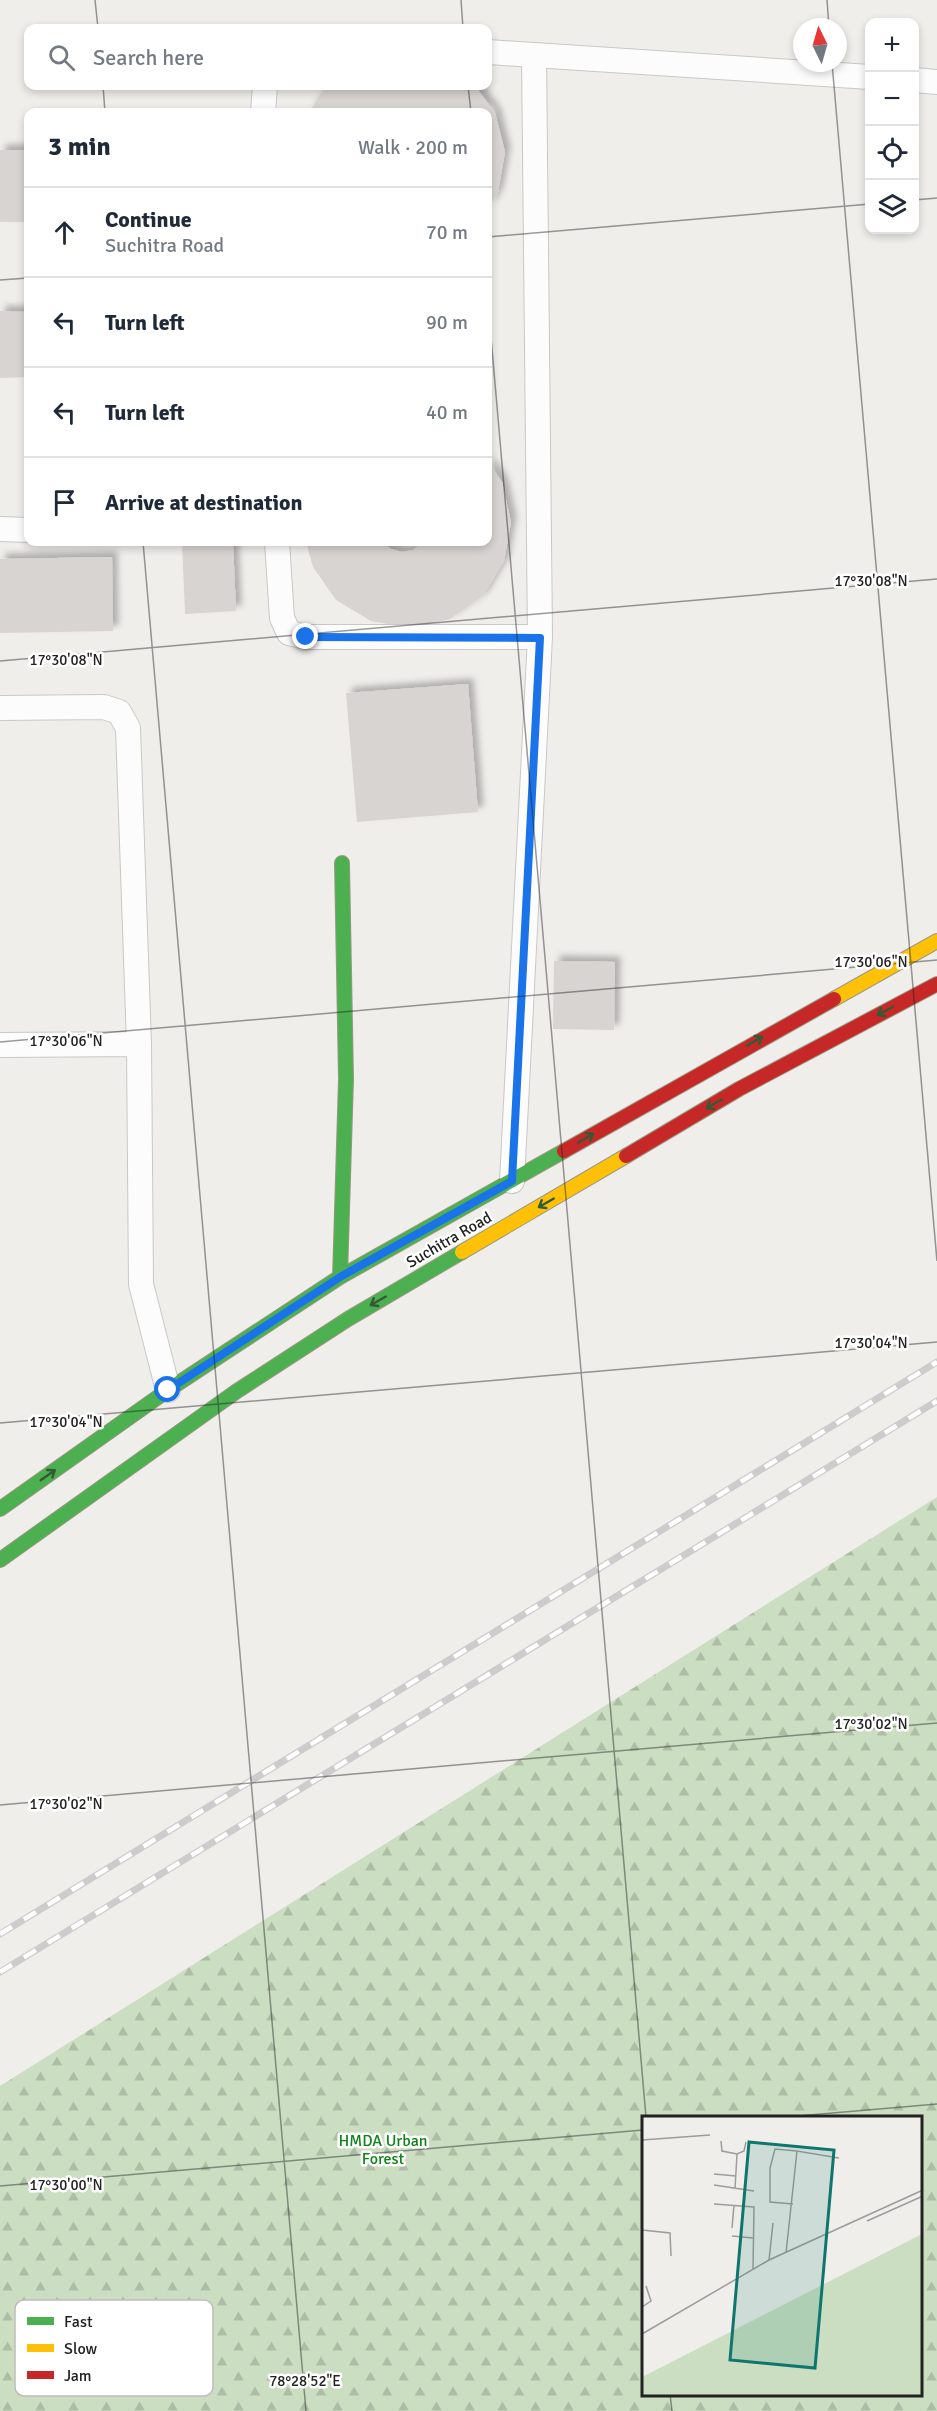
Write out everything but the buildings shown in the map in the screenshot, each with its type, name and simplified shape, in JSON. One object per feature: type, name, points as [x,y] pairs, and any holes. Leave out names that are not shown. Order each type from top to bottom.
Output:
[{"type":"main road","points":[[340,1277],[346,1079],[342,863]]},
{"type":"main road","name":"Suchitra Road","points":[[0,1509],[168,1390],[340,1277],[937,940]]},
{"type":"main road","name":"Suchitra Road","points":[[0,1560],[142,1461],[237,1390],[348,1319],[740,1089],[937,984]]},
{"type":"lane","points":[[492,52],[865,77]]},
{"type":"lane","points":[[512,1181],[540,638],[534,55]]},
{"type":"lane","points":[[919,81],[937,82]]},
{"type":"lane","points":[[263,108],[265,90]]},
{"type":"lane","points":[[0,530],[24,530]]},
{"type":"lane","points":[[278,546],[282,618],[289,633],[306,637],[540,638]]},
{"type":"lane","points":[[0,708],[104,707],[119,712],[128,728],[139,1044],[141,1284],[168,1390]]},
{"type":"lane","points":[[0,1045],[139,1044]]},
{"type":"green space","name":"HMDA Urban Forest","points":[[937,1497],[937,2411],[0,2411],[0,2086]]},
{"type":"railway","points":[[0,1934],[937,1362]]},
{"type":"railway","points":[[0,1972],[937,1401]]},
{"type":"traffic: fast","points":[[340,1277],[346,1079],[342,863]]},
{"type":"traffic: fast","points":[[0,1509],[168,1390],[340,1277],[564,1151]]},
{"type":"traffic: fast","points":[[0,1560],[237,1391],[348,1319],[462,1252]]},
{"type":"traffic: slow","points":[[834,999],[937,941]]},
{"type":"traffic: slow","points":[[462,1252],[626,1156]]},
{"type":"traffic: jam","points":[[626,1156],[739,1089],[937,984]]},
{"type":"traffic: jam","points":[[564,1151],[834,999]]},
{"type":"route","points":[[168,1390],[340,1277],[512,1181],[540,638],[306,637]]}]
